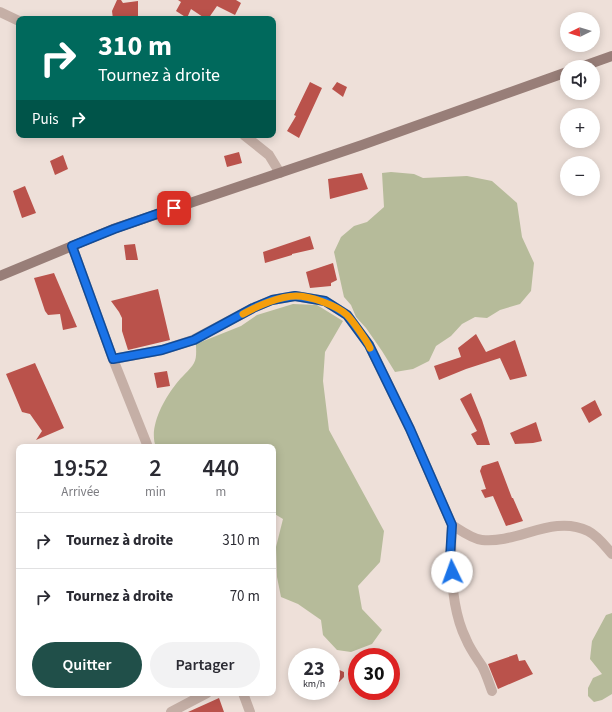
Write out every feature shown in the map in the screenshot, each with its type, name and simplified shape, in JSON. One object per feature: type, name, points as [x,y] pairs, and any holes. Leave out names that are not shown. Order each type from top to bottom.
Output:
[{"type":"main road","points":[[0,276],[114,229],[280,173],[560,74]]},
{"type":"street","points":[[0,12],[16,20]]},
{"type":"street","points":[[248,138],[269,155],[280,173]]},
{"type":"street","points":[[72,246],[113,359],[147,444]]},
{"type":"street","points":[[113,359],[162,350],[194,340],[253,308],[272,300],[295,296],[325,301],[347,315],[369,345],[410,429],[452,525],[450,558],[458,618],[465,638],[482,666],[492,691]]},
{"type":"street","points":[[452,525],[480,540],[502,540],[557,525],[576,527],[588,531],[602,542],[612,554]]},
{"type":"street","points":[[171,712],[201,696]]},
{"type":"street","points":[[244,696],[250,712]]},
{"type":"green space","points":[[391,172],[414,174],[423,178],[467,176],[492,181],[517,203],[522,237],[534,263],[531,291],[520,304],[500,310],[487,318],[475,317],[462,324],[451,336],[436,346],[429,361],[413,369],[395,372],[366,328],[356,317],[351,305],[344,297],[334,252],[341,237],[354,226],[367,222],[384,207],[382,173]]},
{"type":"green space","points":[[293,304],[317,305],[343,321],[325,352],[323,381],[329,430],[384,531],[380,562],[358,586],[362,609],[382,630],[372,644],[362,648],[348,648],[348,652],[340,650],[340,648],[335,648],[323,635],[321,620],[298,604],[281,597],[277,577],[276,547],[283,519],[276,515],[276,444],[155,444],[154,431],[158,414],[171,390],[194,363],[196,356],[196,344],[241,326],[257,315]]},
{"type":"green space","points":[[612,613],[612,694],[602,700],[594,702],[588,696],[588,688],[593,678],[602,674],[590,659],[592,641],[606,615]]},
{"type":"building","points":[[117,0],[121,0],[123,3],[138,1],[138,16],[113,16],[112,11]]},
{"type":"building","points":[[178,0],[236,0],[241,3],[235,15],[217,6],[210,16],[202,16],[191,9],[188,16],[184,16],[176,11],[181,2]]},
{"type":"building","points":[[310,82],[322,88],[299,138],[287,131],[296,116],[294,115]]},
{"type":"building","points":[[337,82],[347,87],[343,97],[332,89]]},
{"type":"building","points":[[239,152],[242,163],[227,167],[224,156]]},
{"type":"building","points":[[63,155],[68,169],[55,175],[50,161]]},
{"type":"building","points":[[362,173],[368,189],[330,199],[328,179]]},
{"type":"building","points":[[25,186],[36,213],[22,218],[13,191]]},
{"type":"building","points":[[310,236],[314,249],[292,254],[265,263],[263,252]]},
{"type":"building","points":[[135,244],[138,260],[126,260],[124,245]]},
{"type":"building","points":[[333,263],[337,280],[331,283],[331,286],[310,288],[306,272]]},
{"type":"building","points":[[54,273],[77,327],[63,330],[60,314],[48,315],[45,311],[34,278]]},
{"type":"building","points":[[158,289],[170,340],[128,350],[122,331],[122,318],[111,301]]},
{"type":"building","points":[[476,334],[486,352],[515,340],[527,376],[510,380],[500,358],[439,380],[434,366],[461,357],[458,348]]},
{"type":"building","points":[[35,363],[64,428],[36,440],[42,431],[30,414],[22,412],[6,374]]},
{"type":"building","points":[[167,371],[170,386],[157,388],[154,373]]},
{"type":"building","points":[[471,393],[490,445],[477,445],[471,434],[477,431],[460,399]]},
{"type":"building","points":[[595,400],[602,415],[589,423],[581,408]]},
{"type":"building","points":[[536,422],[542,441],[515,444],[510,433]]},
{"type":"building","points":[[498,461],[512,498],[523,521],[506,526],[493,496],[485,498],[481,490],[486,489],[480,471],[482,466]]},
{"type":"building","points":[[517,654],[519,661],[525,660],[533,674],[498,689],[488,664]]},
{"type":"building","points":[[340,670],[344,672],[344,677],[340,681]]},
{"type":"building","points":[[219,698],[224,712],[188,712]]},
{"type":"slow traffic","points":[[243,314],[272,300],[295,296],[325,301],[347,315],[370,348]]},
{"type":"route","points":[[174,208],[114,229],[72,246],[113,359],[162,350],[194,340],[253,308],[272,300],[295,296],[325,301],[347,315],[369,345],[410,429],[452,525],[450,558],[452,572]]}]
